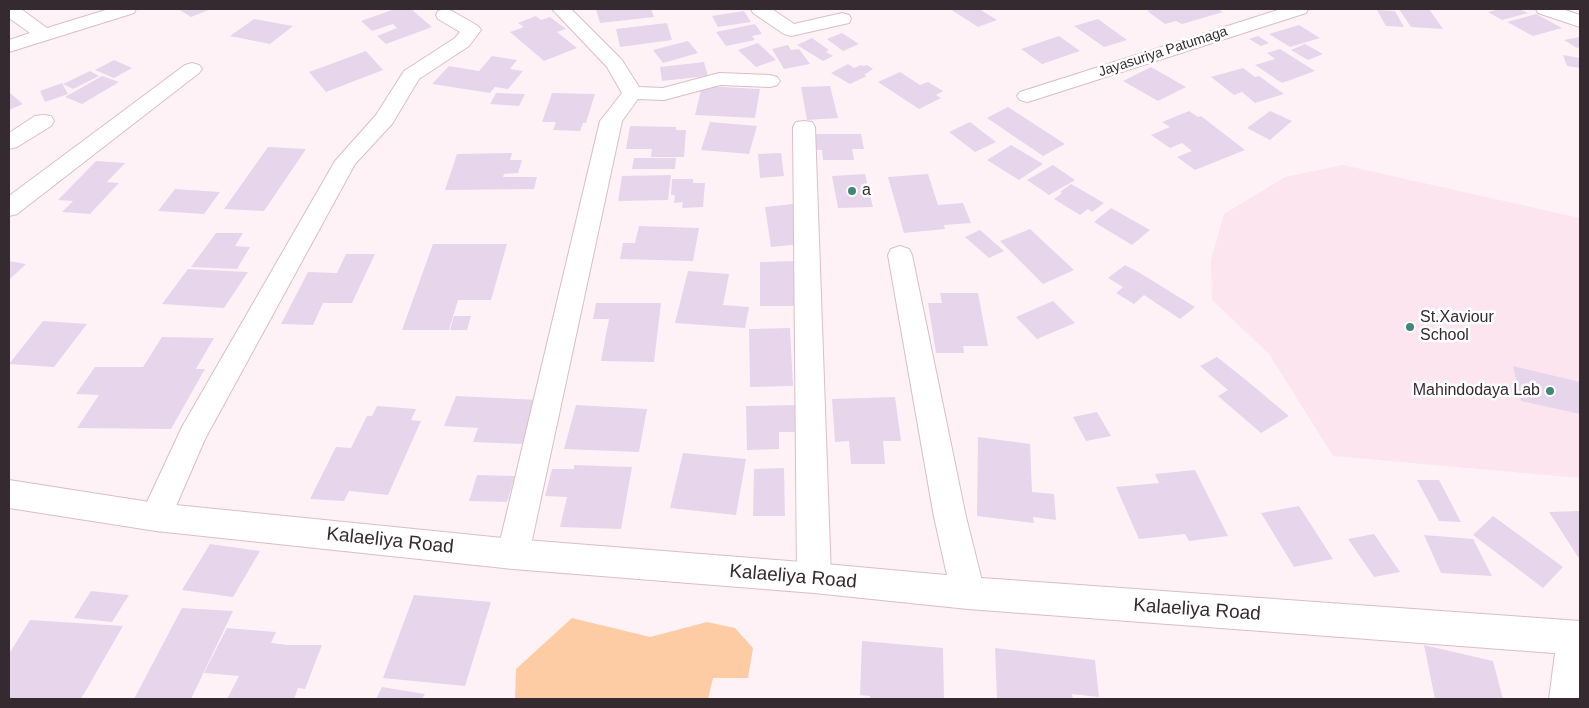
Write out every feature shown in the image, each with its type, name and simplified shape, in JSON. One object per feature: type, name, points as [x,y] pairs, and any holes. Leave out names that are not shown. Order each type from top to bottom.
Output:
[{"type":"street","points":[[9,9],[44,35]]},
{"type":"street","points":[[9,46],[127,9]]},
{"type":"street","points":[[561,9],[615,64],[632,93]]},
{"type":"street","points":[[760,9],[790,30],[842,19]]},
{"type":"street","name":"Jayasuriya Patumaga","points":[[1027,96],[1299,9]]},
{"type":"street","points":[[1546,9],[1580,21]]},
{"type":"street","points":[[156,517],[192,436],[346,161],[384,119],[411,75],[462,42],[471,30],[445,15]]},
{"type":"street","points":[[9,208],[192,70]]},
{"type":"street","points":[[632,93],[664,94],[719,79],[770,81]]},
{"type":"street","points":[[513,554],[611,121],[632,93]]},
{"type":"street","points":[[9,142],[43,122]]},
{"type":"street","points":[[804,128],[814,578]]},
{"type":"street","points":[[900,255],[950,517],[968,593]]},
{"type":"street","name":"Kalaeliya Road","points":[[9,494],[156,517],[513,554],[814,578],[968,593],[1577,638]]},
{"type":"street","points":[[1567,699],[1577,638]]},
{"type":"shaded area","name":"St.Xaviour School","points":[[1343,165],[1580,218],[1580,478],[1333,456],[1269,354],[1212,300],[1211,260],[1224,214],[1285,177]]},
{"type":"shaded area","points":[[572,618],[650,637],[707,622],[735,628],[753,648],[748,678],[713,678],[708,699],[515,699],[516,669]]},
{"type":"building","points":[[178,9],[211,9],[191,17]]},
{"type":"building","points":[[395,9],[411,9],[432,27],[386,44],[377,36],[397,28],[393,24],[372,31],[361,21]]},
{"type":"building","points":[[596,9],[651,9],[654,17],[600,23]]},
{"type":"building","points":[[950,9],[979,9],[997,20],[978,27]]},
{"type":"building","points":[[1156,9],[1217,9],[1223,12],[1182,24],[1176,21],[1165,24],[1147,11]]},
{"type":"building","points":[[1399,9],[1429,9],[1443,29],[1411,27]]},
{"type":"building","points":[[1500,9],[1519,9],[1528,13],[1502,20],[1488,12]]},
{"type":"building","points":[[1377,10],[1395,11],[1404,27],[1386,26]]},
{"type":"building","points":[[744,11],[751,22],[718,27],[712,16]]},
{"type":"building","points":[[1536,14],[1562,28],[1533,36],[1507,22]]},
{"type":"building","points":[[536,16],[541,20],[550,17],[566,29],[557,32],[577,48],[544,61],[510,32],[524,27],[518,23]]},
{"type":"building","points":[[254,19],[293,26],[270,44],[230,36]]},
{"type":"building","points":[[1098,19],[1127,40],[1104,47],[1074,26]]},
{"type":"building","points":[[667,23],[672,40],[620,47],[616,29]]},
{"type":"building","points":[[755,24],[762,34],[752,36],[755,40],[726,46],[716,32]]},
{"type":"building","points":[[1299,25],[1320,38],[1290,47],[1269,34]]},
{"type":"building","points":[[842,33],[859,44],[843,51],[827,39]]},
{"type":"building","points":[[1059,36],[1080,51],[1042,64],[1021,49]]},
{"type":"building","points":[[1258,36],[1269,43],[1261,46],[1249,39]]},
{"type":"building","points":[[1580,37],[1580,47],[1577,48],[1564,40]]},
{"type":"building","points":[[812,38],[829,50],[826,52],[833,56],[823,61],[797,45]]},
{"type":"building","points":[[688,41],[698,53],[663,63],[653,50]]},
{"type":"building","points":[[758,43],[776,60],[756,67],[738,50]]},
{"type":"building","points":[[1305,44],[1323,54],[1308,60],[1291,50]]},
{"type":"building","points":[[788,45],[791,50],[799,49],[810,64],[784,69],[772,49]]},
{"type":"building","points":[[1280,49],[1315,71],[1282,83],[1255,65],[1275,59],[1267,53]]},
{"type":"building","points":[[366,51],[383,70],[326,92],[309,72]]},
{"type":"building","points":[[1563,55],[1580,58],[1580,68],[1567,66]]},
{"type":"building","points":[[492,56],[517,60],[510,69],[523,71],[508,89],[495,87],[490,93],[432,84],[449,66],[479,71]]},
{"type":"building","points":[[114,60],[132,68],[114,78],[95,70]]},
{"type":"building","points":[[704,62],[708,76],[662,81],[660,67]]},
{"type":"building","points":[[848,64],[854,68],[867,65],[873,69],[864,75],[867,76],[850,84],[831,73]]},
{"type":"building","points":[[1151,67],[1186,87],[1158,101],[1123,81]]},
{"type":"building","points":[[1243,68],[1255,77],[1259,76],[1284,94],[1255,103],[1242,92],[1234,95],[1211,77]]},
{"type":"building","points":[[90,71],[99,76],[73,89],[63,84]]},
{"type":"building","points":[[900,72],[920,85],[928,82],[943,91],[936,95],[941,98],[919,109],[878,82]]},
{"type":"building","points":[[102,76],[119,82],[82,104],[65,97]]},
{"type":"building","points":[[62,83],[68,94],[45,102],[40,91]]},
{"type":"building","points":[[702,86],[760,89],[755,118],[695,115]]},
{"type":"building","points":[[830,86],[838,118],[807,120],[801,87]]},
{"type":"building","points":[[9,92],[23,104],[9,110]]},
{"type":"building","points":[[496,93],[525,94],[519,106],[490,104]]},
{"type":"building","points":[[552,93],[595,94],[586,123],[583,123],[580,131],[553,130],[556,122],[542,122]]},
{"type":"building","points":[[1008,107],[1065,144],[1043,156],[987,118]]},
{"type":"building","points":[[1189,111],[1198,117],[1201,116],[1245,150],[1195,170],[1177,157],[1192,151],[1182,143],[1170,148],[1151,135],[1170,127],[1162,122]]},
{"type":"building","points":[[1270,111],[1292,121],[1270,140],[1247,128]]},
{"type":"building","points":[[710,122],[757,126],[749,154],[701,150]]},
{"type":"building","points":[[970,122],[996,142],[975,152],[949,132]]},
{"type":"building","points":[[630,126],[676,127],[676,130],[686,130],[684,157],[651,157],[652,149],[626,149]]},
{"type":"building","points":[[814,134],[861,134],[864,149],[852,149],[854,160],[823,160],[822,150],[815,150]]},
{"type":"building","points":[[1011,145],[1043,164],[1019,180],[987,160]]},
{"type":"building","points":[[268,147],[306,149],[264,211],[224,209]]},
{"type":"building","points":[[512,153],[510,160],[522,160],[518,173],[504,174],[503,177],[537,177],[534,189],[445,190],[457,154]]},
{"type":"building","points":[[781,153],[784,176],[760,178],[758,154]]},
{"type":"building","points":[[634,158],[676,158],[675,169],[632,169]]},
{"type":"building","points":[[96,161],[125,163],[107,182],[119,183],[90,214],[62,212],[73,201],[58,200]]},
{"type":"building","points":[[1053,165],[1075,180],[1049,195],[1027,180]]},
{"type":"building","name":"a","points":[[865,174],[873,207],[838,208],[832,176]]},
{"type":"building","points":[[928,174],[938,205],[963,203],[971,223],[944,225],[945,229],[904,233],[888,177]]},
{"type":"building","points":[[671,175],[668,200],[618,201],[622,176]]},
{"type":"building","points":[[672,179],[693,179],[693,183],[705,183],[703,207],[682,208],[683,202],[674,203],[675,195],[671,195]]},
{"type":"building","points":[[1071,184],[1104,203],[1092,212],[1088,209],[1080,215],[1054,199]]},
{"type":"building","points":[[175,189],[220,192],[204,214],[158,211]]},
{"type":"building","points":[[793,204],[801,244],[771,247],[765,207]]},
{"type":"building","points":[[1111,208],[1150,230],[1132,245],[1094,222]]},
{"type":"building","points":[[639,226],[699,228],[693,261],[620,259],[623,243],[635,243]]},
{"type":"building","points":[[1030,229],[1074,270],[1043,284],[1000,241]]},
{"type":"building","points":[[980,230],[1004,251],[989,258],[965,237]]},
{"type":"building","points":[[216,233],[243,233],[235,246],[250,247],[237,269],[191,267]]},
{"type":"building","points":[[433,244],[507,244],[491,300],[458,300],[449,330],[402,330]]},
{"type":"building","points":[[346,254],[375,254],[352,303],[323,303],[313,325],[281,324],[308,272],[337,273]]},
{"type":"building","points":[[9,261],[26,264],[9,280]]},
{"type":"building","points":[[794,261],[795,306],[760,306],[760,262]]},
{"type":"building","points":[[1125,265],[1195,307],[1180,319],[1144,295],[1134,304],[1116,293],[1123,287],[1108,278]]},
{"type":"building","points":[[188,269],[248,272],[224,308],[162,304]]},
{"type":"building","points":[[688,271],[729,274],[723,305],[749,307],[745,328],[675,323]]},
{"type":"building","points":[[940,293],[978,293],[988,346],[963,346],[964,353],[936,353],[928,303],[942,303]]},
{"type":"building","points":[[1053,301],[1075,323],[1037,339],[1016,317]]},
{"type":"building","points":[[596,303],[661,303],[654,362],[601,361],[609,319],[593,319]]},
{"type":"building","points":[[454,316],[471,316],[467,330],[450,330]]},
{"type":"building","points":[[43,321],[87,324],[54,367],[9,364]]},
{"type":"building","points":[[790,328],[793,386],[750,387],[749,329]]},
{"type":"building","points":[[162,337],[214,338],[196,369],[205,369],[171,429],[77,428],[99,395],[76,394],[95,367],[143,367]]},
{"type":"building","points":[[1217,357],[1289,416],[1261,433],[1218,396],[1228,390],[1200,366]]},
{"type":"building","name":"Mahindodaya Lab","points":[[1513,366],[1580,382],[1580,414],[1521,401]]},
{"type":"building","points":[[456,396],[539,400],[522,444],[473,442],[478,428],[444,426]]},
{"type":"building","points":[[895,397],[901,441],[883,441],[885,464],[851,464],[849,441],[835,442],[832,399]]},
{"type":"building","points":[[576,405],[647,409],[639,452],[564,449]]},
{"type":"building","points":[[797,405],[798,432],[779,432],[779,449],[747,450],[746,406]]},
{"type":"building","points":[[377,406],[416,409],[411,420],[421,421],[388,495],[349,491],[344,501],[310,499],[336,447],[351,448],[367,416],[372,416]]},
{"type":"building","points":[[1097,412],[1111,436],[1086,441],[1073,417]]},
{"type":"building","points":[[978,437],[1030,444],[1032,492],[1054,494],[1056,520],[1033,517],[1034,523],[977,516]]},
{"type":"building","points":[[683,453],[746,459],[736,515],[670,508]]},
{"type":"building","points":[[574,465],[632,467],[621,529],[560,527],[567,497],[545,496],[552,469],[574,469]]},
{"type":"building","points":[[784,468],[785,516],[753,516],[754,469]]},
{"type":"building","points":[[1195,470],[1228,536],[1189,541],[1185,534],[1139,539],[1116,487],[1159,483],[1155,474]]},
{"type":"building","points":[[477,475],[515,476],[507,502],[469,501]]},
{"type":"building","points":[[1417,480],[1439,480],[1461,522],[1439,521]]},
{"type":"building","points":[[1299,506],[1333,559],[1294,567],[1261,513]]},
{"type":"building","points":[[1580,511],[1580,557],[1578,557],[1549,512]]},
{"type":"building","points":[[1493,516],[1563,567],[1543,588],[1473,535]]},
{"type":"building","points":[[1374,534],[1400,572],[1374,577],[1348,539]]},
{"type":"building","points":[[1424,535],[1473,539],[1492,576],[1441,573]]},
{"type":"building","points":[[210,544],[260,551],[233,597],[182,590]]},
{"type":"building","points":[[91,591],[129,595],[112,622],[74,618]]},
{"type":"building","points":[[414,595],[491,602],[465,686],[383,678]]},
{"type":"building","points":[[182,608],[233,611],[191,699],[134,699]]},
{"type":"building","points":[[30,620],[123,626],[81,699],[9,699],[9,654]]},
{"type":"building","points":[[227,628],[276,632],[271,643],[322,645],[305,689],[298,688],[294,699],[227,699],[239,676],[204,673]]},
{"type":"building","points":[[862,641],[943,648],[944,699],[870,699],[870,696],[860,695]]},
{"type":"building","points":[[1424,645],[1493,661],[1503,699],[1435,699]]},
{"type":"building","points":[[995,648],[1095,660],[1099,697],[1072,694],[1073,699],[997,699]]},
{"type":"building","points":[[382,687],[425,694],[422,699],[376,699]]},
{"type":"place","name":"a","points":[[852,191]]},
{"type":"place","name":"St.Xaviour School","points":[[1410,327]]},
{"type":"place","name":"Mahindodaya Lab","points":[[1550,391]]}]
